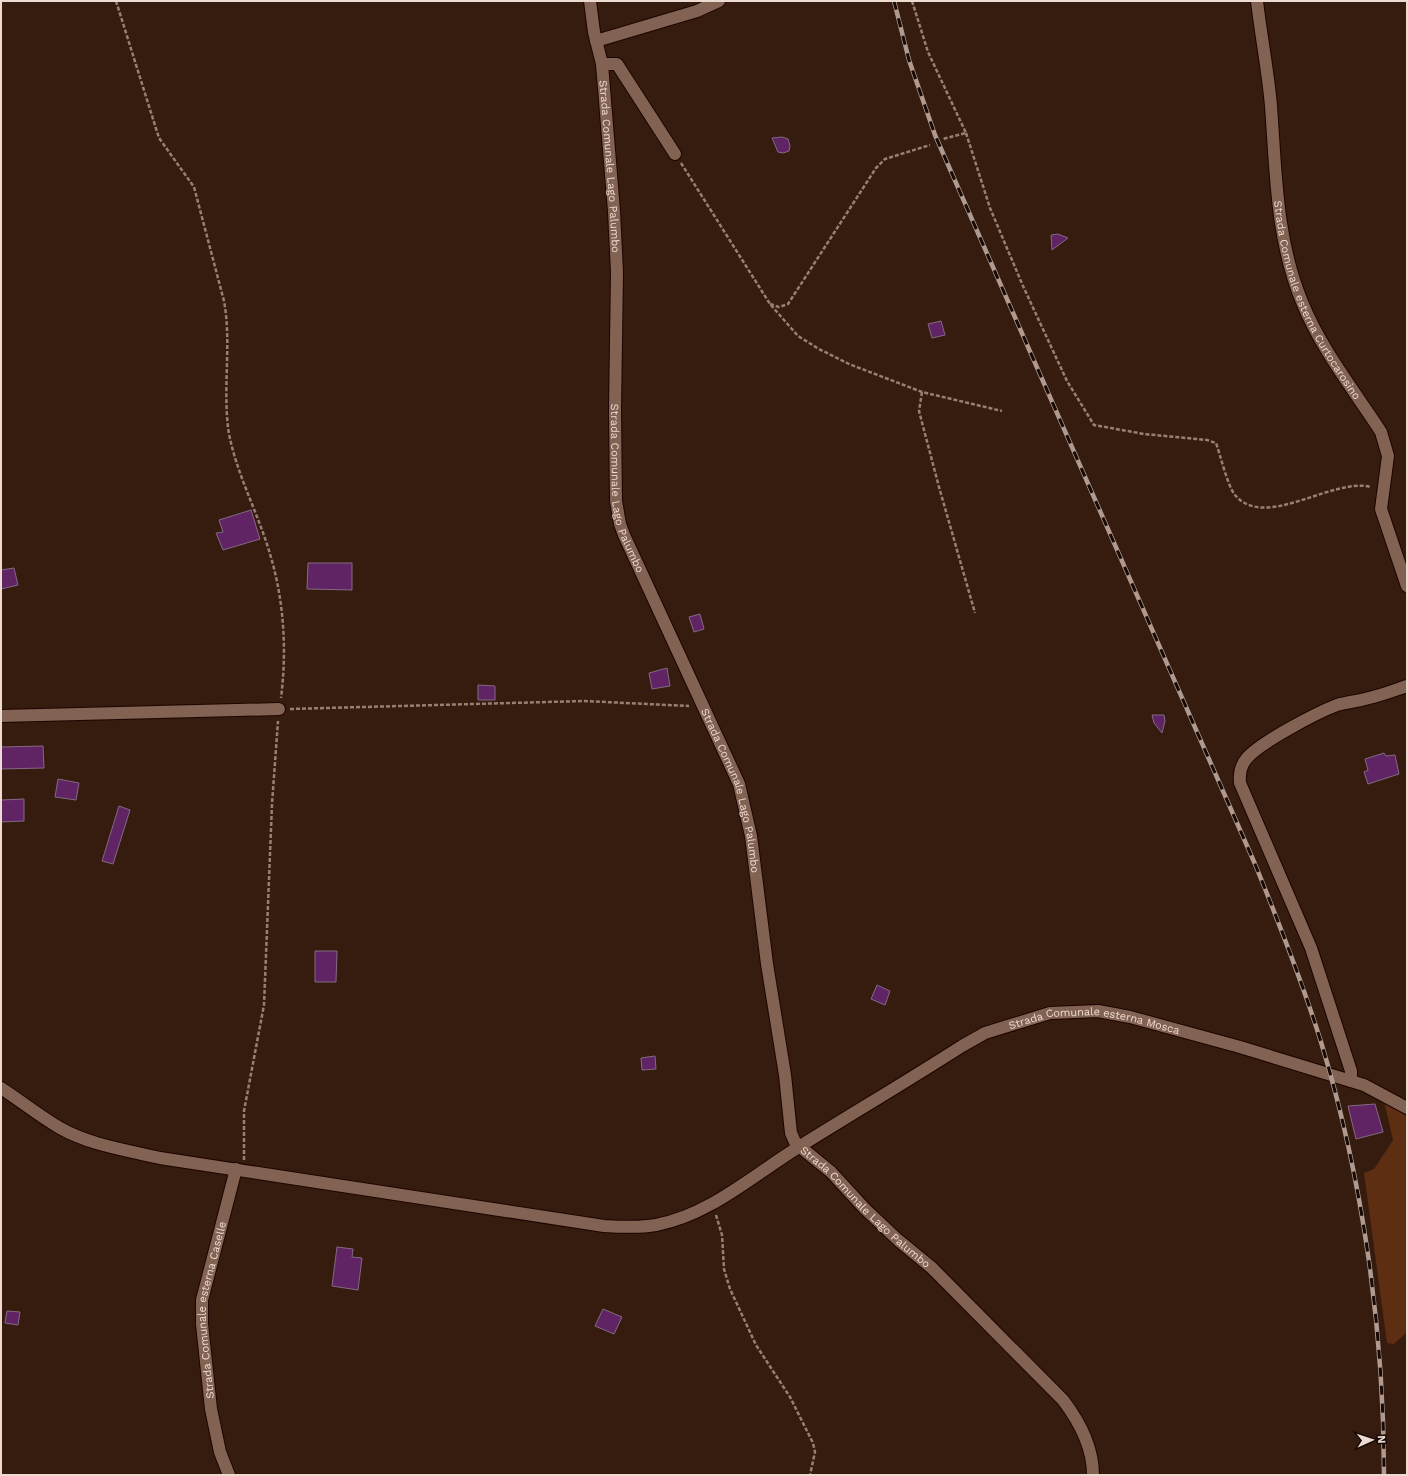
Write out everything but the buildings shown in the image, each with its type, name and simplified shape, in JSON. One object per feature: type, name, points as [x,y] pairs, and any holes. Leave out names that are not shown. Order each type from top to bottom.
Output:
[{"type":"street","name":"Strada Comunale Lago Palumbo","points":[[590,1],[596,41],[602,64],[614,211],[617,272],[615,410],[618,514],[627,542],[735,772],[746,813],[756,874],[767,964],[785,1074],[788,1117],[791,1133],[800,1146],[831,1172],[865,1209],[898,1240],[932,1268],[1063,1400],[1078,1421],[1084,1435],[1093,1464],[1093,1475]]},
{"type":"street","points":[[596,41],[697,11],[719,1]]},
{"type":"street","name":"Strada Comunale esterna Curtocarosino","points":[[1257,1],[1271,104],[1278,208],[1288,260],[1302,301],[1318,336],[1380,432],[1388,456],[1381,509],[1407,586]]},
{"type":"street","points":[[602,64],[617,64],[675,154]]},
{"type":"street","points":[[1351,1081],[1351,1071],[1311,948],[1240,783],[1239,776],[1241,767],[1248,757],[1260,748],[1314,716],[1338,705],[1370,698],[1407,686]]},
{"type":"street","points":[[1,716],[279,709]]},
{"type":"street","name":"Strada Comunale esterna Mosca","points":[[1,1088],[60,1128],[86,1139],[160,1158],[604,1226],[655,1225],[693,1213],[713,1204],[800,1146],[985,1033],[1050,1012],[1098,1011],[1130,1017],[1240,1046],[1364,1085],[1407,1108]]},
{"type":"street","name":"Strada Comunale esterna Caselle","points":[[229,1475],[220,1452],[211,1409],[202,1324],[202,1300],[239,1169]]},
{"type":"path","points":[[116,1],[159,138],[194,187],[227,316],[226,374],[229,432],[233,453],[270,554],[279,588],[285,648],[272,804],[264,1005],[244,1111],[245,1157],[239,1169]]},
{"type":"path","points":[[912,1],[928,52],[966,133],[990,208],[1023,286],[1067,381],[1094,425],[1144,434],[1207,440],[1216,443],[1234,494],[1250,506],[1274,507],[1348,487],[1368,486],[1383,490]]},
{"type":"path","points":[[943,139],[966,133]]},
{"type":"path","points":[[770,304],[779,307],[788,304],[876,168],[885,159],[930,145]]},
{"type":"path","points":[[675,154],[770,304],[785,323],[808,343],[849,364],[922,392],[1002,411]]},
{"type":"path","points":[[922,392],[919,411],[949,525],[975,613]]},
{"type":"path","points":[[279,709],[405,704],[584,701],[704,707]]},
{"type":"path","points":[[713,1204],[722,1235],[724,1269],[728,1284],[756,1345],[790,1397],[813,1443],[815,1452],[810,1475]]},
{"type":"shaded area","points":[[1383,1097],[1407,1117],[1407,1332],[1394,1344],[1387,1343],[1364,1173],[1374,1169],[1393,1140]]},
{"type":"railway","points":[[894,1],[909,60],[935,135],[1255,864],[1290,952],[1314,1019],[1336,1094],[1349,1148],[1368,1256],[1380,1366],[1384,1475]]}]
